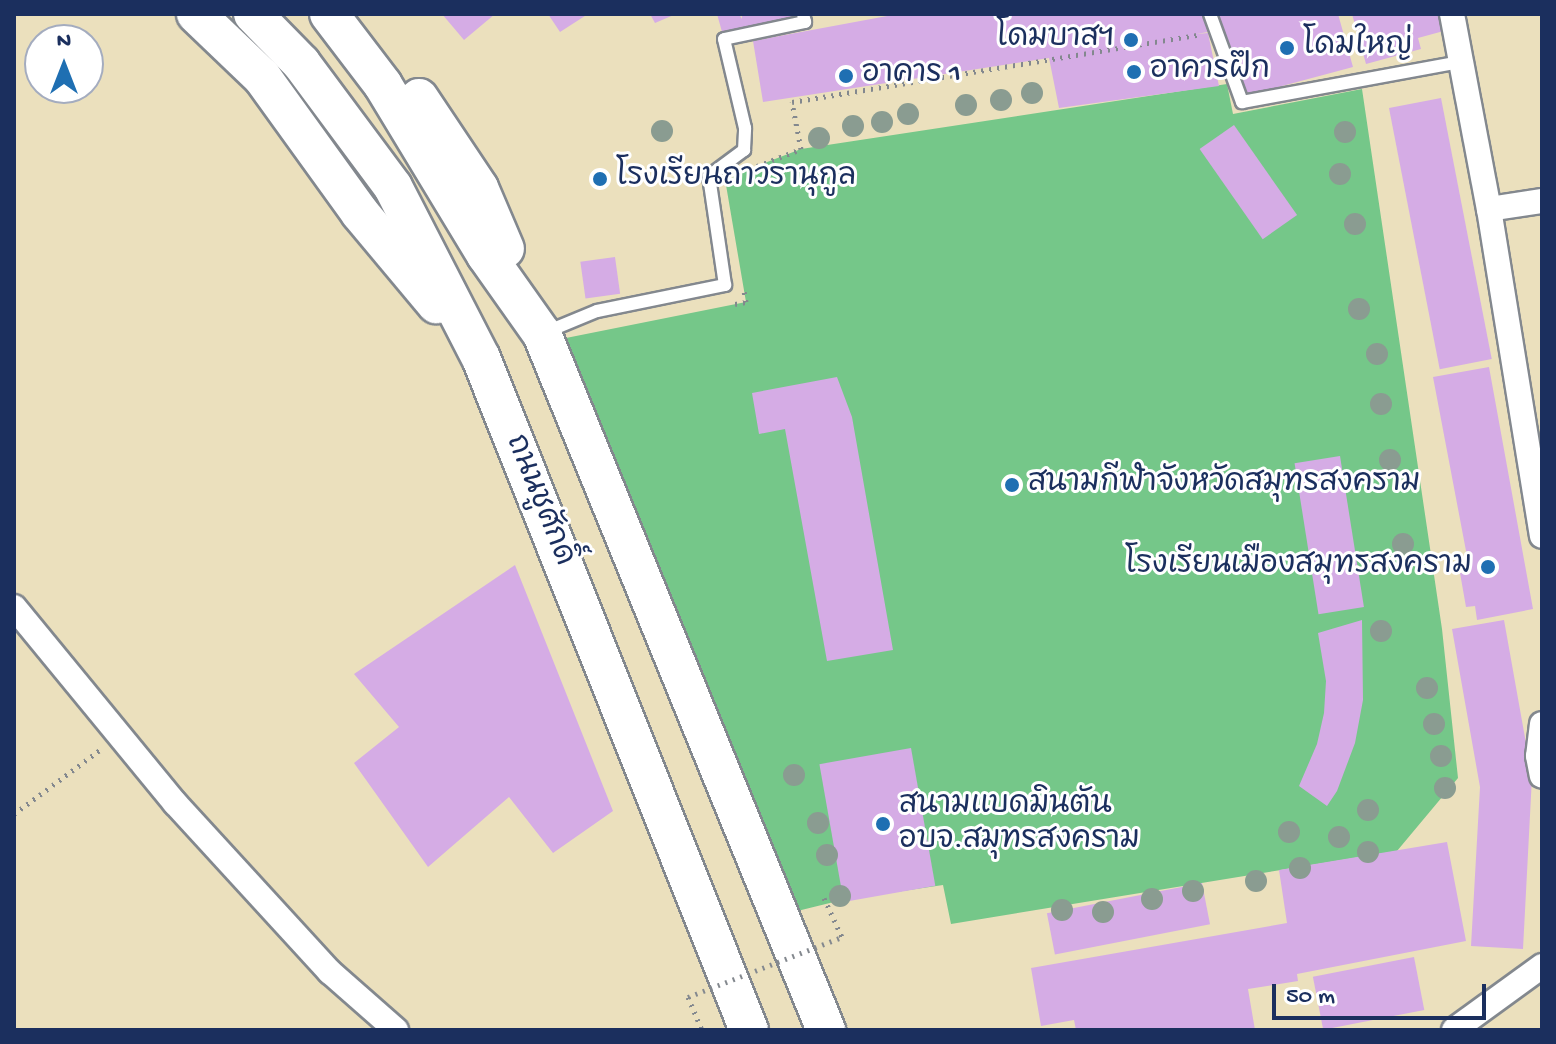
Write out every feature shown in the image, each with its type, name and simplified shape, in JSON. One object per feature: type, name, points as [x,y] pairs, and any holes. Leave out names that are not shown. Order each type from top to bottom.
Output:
[{"type":"main road","points":[[196,14],[262,77],[360,213],[481,358]]},
{"type":"main road","name":"ถนนชูศักดิ์","points":[[253,14],[301,63],[393,187],[481,358],[749,1030]]},
{"type":"main road","points":[[329,14],[383,85],[486,255],[542,334]]},
{"type":"main road","points":[[360,14],[479,188],[542,334],[826,1030]]},
{"type":"street","points":[[1452,14],[1489,209],[1542,536]]},
{"type":"street","points":[[1489,209],[1542,201]]},
{"type":"street","points":[[14,607],[175,803],[330,972],[396,1030]]},
{"type":"street","points":[[1542,724],[1538,756],[1542,776]]},
{"type":"street","points":[[1454,1030],[1542,966]]},
{"type":"lane","points":[[542,334],[597,311],[725,285],[709,176],[744,150],[745,128],[724,39],[805,22],[803,14]]},
{"type":"lane","points":[[1210,14],[1242,102],[1459,62]]},
{"type":"path","points":[[749,169],[801,149],[792,102],[1217,31]]},
{"type":"path","points":[[731,305],[746,302],[744,287]]},
{"type":"path","points":[[14,814],[120,736]]},
{"type":"path","points":[[702,1030],[688,997],[842,937],[824,898]]},
{"type":"green space","name":"สนามกีฬาจังหวัดสมุทรสงคราม","points":[[1227,84],[1233,114],[1362,89],[1442,629],[1458,778],[1397,851],[951,924],[943,885],[842,900],[777,916],[546,342],[746,302],[726,185],[736,174],[801,149]]},
{"type":"building","points":[[442,14],[495,14],[464,40]]},
{"type":"building","points":[[548,14],[588,14],[560,32]]},
{"type":"building","points":[[650,14],[676,14],[655,23]]},
{"type":"building","points":[[717,14],[739,14],[742,19],[742,14],[803,14],[805,22],[724,39]]},
{"type":"building","points":[[898,14],[1338,14],[1353,67],[1241,97],[1220,30],[1196,34],[1208,33],[1219,86],[1059,108],[1049,58],[763,102],[753,41]]},
{"type":"building","points":[[1352,14],[1447,14],[1451,29],[1418,38],[1421,49],[1366,64]]},
{"type":"building","points":[[1441,98],[1492,359],[1440,369],[1389,108]]},
{"type":"building","points":[[1234,125],[1297,215],[1263,239],[1200,149]]},
{"type":"building","points":[[615,257],[620,294],[585,299],[580,262]]},
{"type":"building","points":[[1489,367],[1533,609],[1477,620],[1475,606],[1466,607],[1460,573],[1470,572],[1433,377]]},
{"type":"building","points":[[837,377],[852,417],[893,650],[827,661],[785,429],[759,434],[752,393]]},
{"type":"building","points":[[1340,456],[1364,607],[1319,614],[1295,463]]},
{"type":"building","points":[[515,565],[613,811],[553,853],[509,797],[428,867],[354,763],[399,727],[354,674]]},
{"type":"building","points":[[1362,620],[1363,700],[1355,743],[1337,791],[1327,806],[1299,786],[1317,744],[1324,713],[1326,681],[1318,633]]},
{"type":"building","points":[[1504,620],[1532,777],[1523,949],[1471,946],[1480,787],[1452,629]]},
{"type":"building","name":"สนามแบดมินตัน อบจ.สมุทรสงคราม","points":[[911,748],[935,886],[844,902],[819,764]]},
{"type":"building","points":[[1447,842],[1466,941],[1297,974],[1298,981],[1248,989],[1255,1030],[1076,1030],[1074,1020],[1041,1026],[1031,968],[1287,923],[1279,870]]},
{"type":"building","points":[[1202,883],[1210,924],[1055,954],[1047,913]]},
{"type":"building","points":[[1414,957],[1424,1010],[1323,1030],[1313,977]]},
{"type":"place","name":"โดมบาสฯ","points":[[1131,40]]},
{"type":"place","name":"โดมใหญ่","points":[[1287,48]]},
{"type":"place","name":"อาคารฝึก","points":[[1134,72]]},
{"type":"place","name":"อาคาร 1","points":[[846,76]]},
{"type":"place","name":"โรงเรียนถาวรานุกูล","points":[[600,179]]},
{"type":"place","name":"สนามกีฬาจังหวัดสมุทรสงคราม","points":[[1012,485]]},
{"type":"place","name":"โรงเรียนเมืองสมุทรสงคราม","points":[[1488,567]]},
{"type":"place","name":"สนามแบดมินตัน อบจ.สมุทรสงคราม","points":[[883,824]]}]
